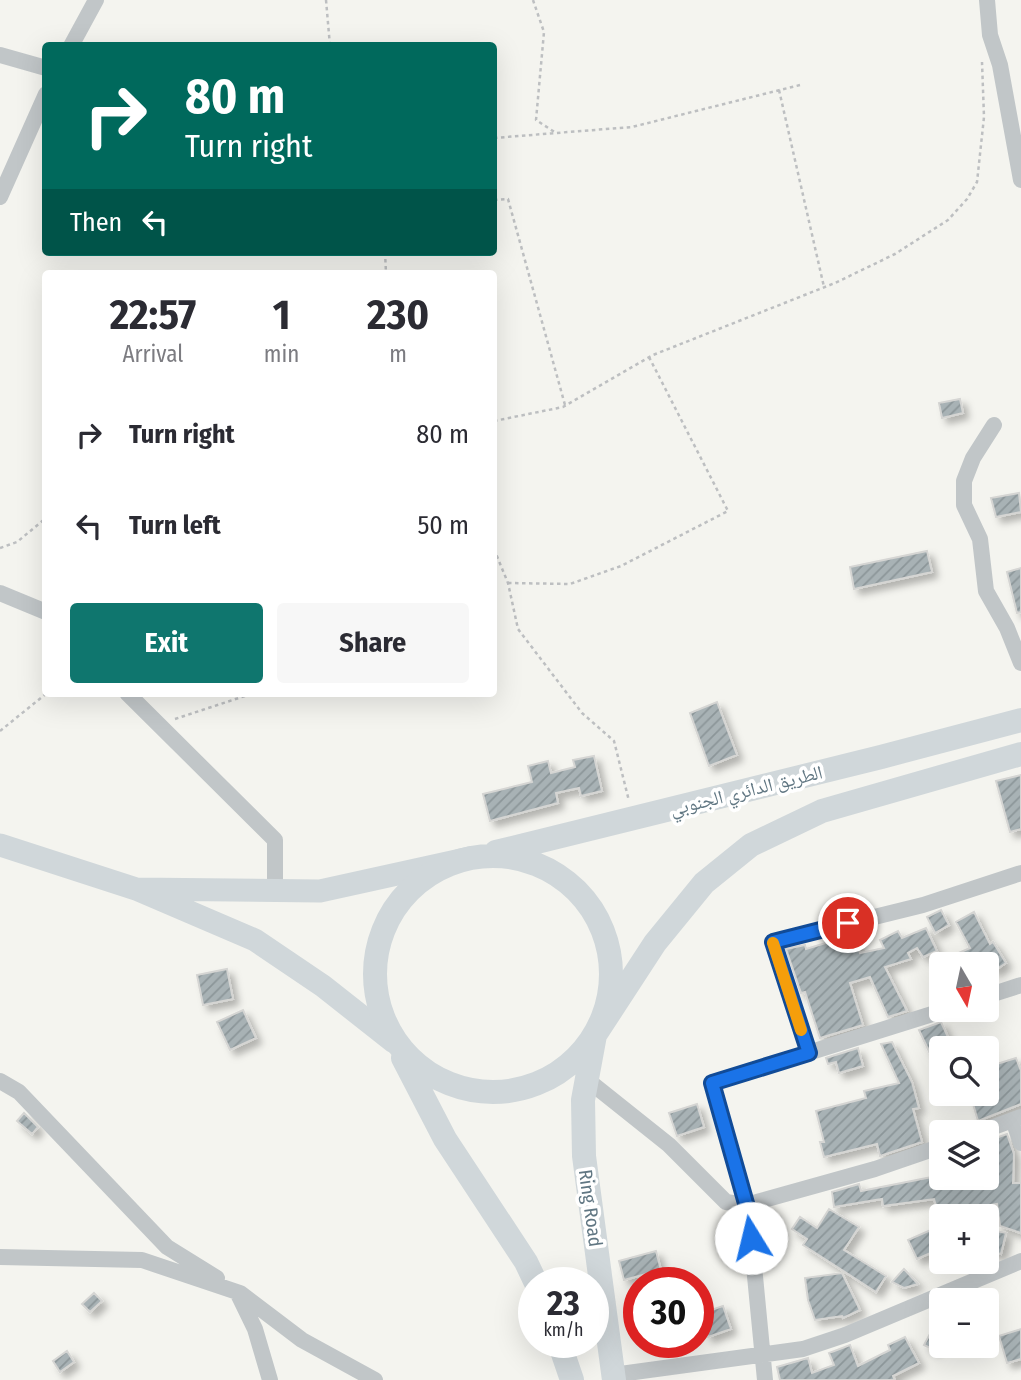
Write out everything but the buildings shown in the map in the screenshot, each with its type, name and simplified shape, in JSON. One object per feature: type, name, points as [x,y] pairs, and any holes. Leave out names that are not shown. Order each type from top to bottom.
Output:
[{"type":"main road","name":"الطريق الدائري الجنوبي","points":[[470,858],[1021,720]]},
{"type":"main road","name":"الطريق الدائري الجنوبي","points":[[595,1035],[655,943],[704,883],[751,845],[822,811],[1021,754]]},
{"type":"main road","points":[[394,1042],[422,1070],[457,1088],[497,1093],[536,1085],[570,1065],[595,1035],[610,999],[612,960],[601,923],[578,891],[547,868],[510,857],[470,858],[433,871],[403,896],[382,929],[373,968],[378,1007],[394,1042],[445,1139],[528,1267]]},
{"type":"main road","name":"Ring Road","points":[[595,1035],[585,1077],[583,1156],[613,1377]]},
{"type":"main road","points":[[564,1358],[572,1380]]},
{"type":"street","points":[[73,42],[96,0]]},
{"type":"street","points":[[987,0],[990,35],[1000,65],[1021,180]]},
{"type":"street","points":[[0,55],[42,67]]},
{"type":"street","points":[[0,197],[42,103]]},
{"type":"street","points":[[993,425],[973,458],[964,481],[964,505],[980,539],[986,591],[1007,628],[1021,663]]},
{"type":"street","points":[[0,593],[42,610]]},
{"type":"street","points":[[131,697],[275,839],[275,891]]},
{"type":"street","points":[[0,845],[136,889],[256,940],[323,986],[394,1042]]},
{"type":"street","points":[[136,889],[320,891],[470,858]]},
{"type":"street","points":[[809,1053],[773,942],[923,905],[1021,873]]},
{"type":"street","points":[[999,992],[1021,985]]},
{"type":"street","points":[[765,1380],[746,1205],[712,1083],[929,1015]]},
{"type":"street","points":[[585,1077],[669,1145],[726,1202],[746,1205],[875,1169],[929,1150]]},
{"type":"street","points":[[0,1081],[19,1092],[167,1247],[238,1292],[302,1340],[375,1380]]},
{"type":"street","points":[[999,1125],[1017,1119],[1021,1143]]},
{"type":"street","points":[[0,1256],[142,1260],[238,1292],[255,1329],[270,1380]]},
{"type":"street","points":[[613,1377],[803,1349],[845,1335],[1021,1261]]},
{"type":"path","points":[[326,0],[330,42]]},
{"type":"path","points":[[533,0],[544,32],[536,120],[556,133]]},
{"type":"path","points":[[497,420],[565,405],[649,357],[824,287],[895,254],[948,219],[967,199],[976,181],[984,117],[982,62]]},
{"type":"path","points":[[497,138],[632,127],[800,85]]},
{"type":"path","points":[[779,90],[824,287]]},
{"type":"path","points":[[497,200],[508,199],[565,405]]},
{"type":"path","points":[[508,583],[570,584],[621,566],[728,511],[649,357]]},
{"type":"path","points":[[0,548],[17,542],[42,522]]},
{"type":"path","points":[[497,556],[508,583],[518,629],[582,713],[614,741],[633,818]]},
{"type":"path","points":[[0,732],[42,697]]},
{"type":"path","points":[[158,724],[242,697]]},
{"type":"slow traffic","points":[[773,943],[801,1030]]},
{"type":"route","points":[[751,1238],[749,1214],[712,1083],[809,1053],[773,942],[848,923]]}]
